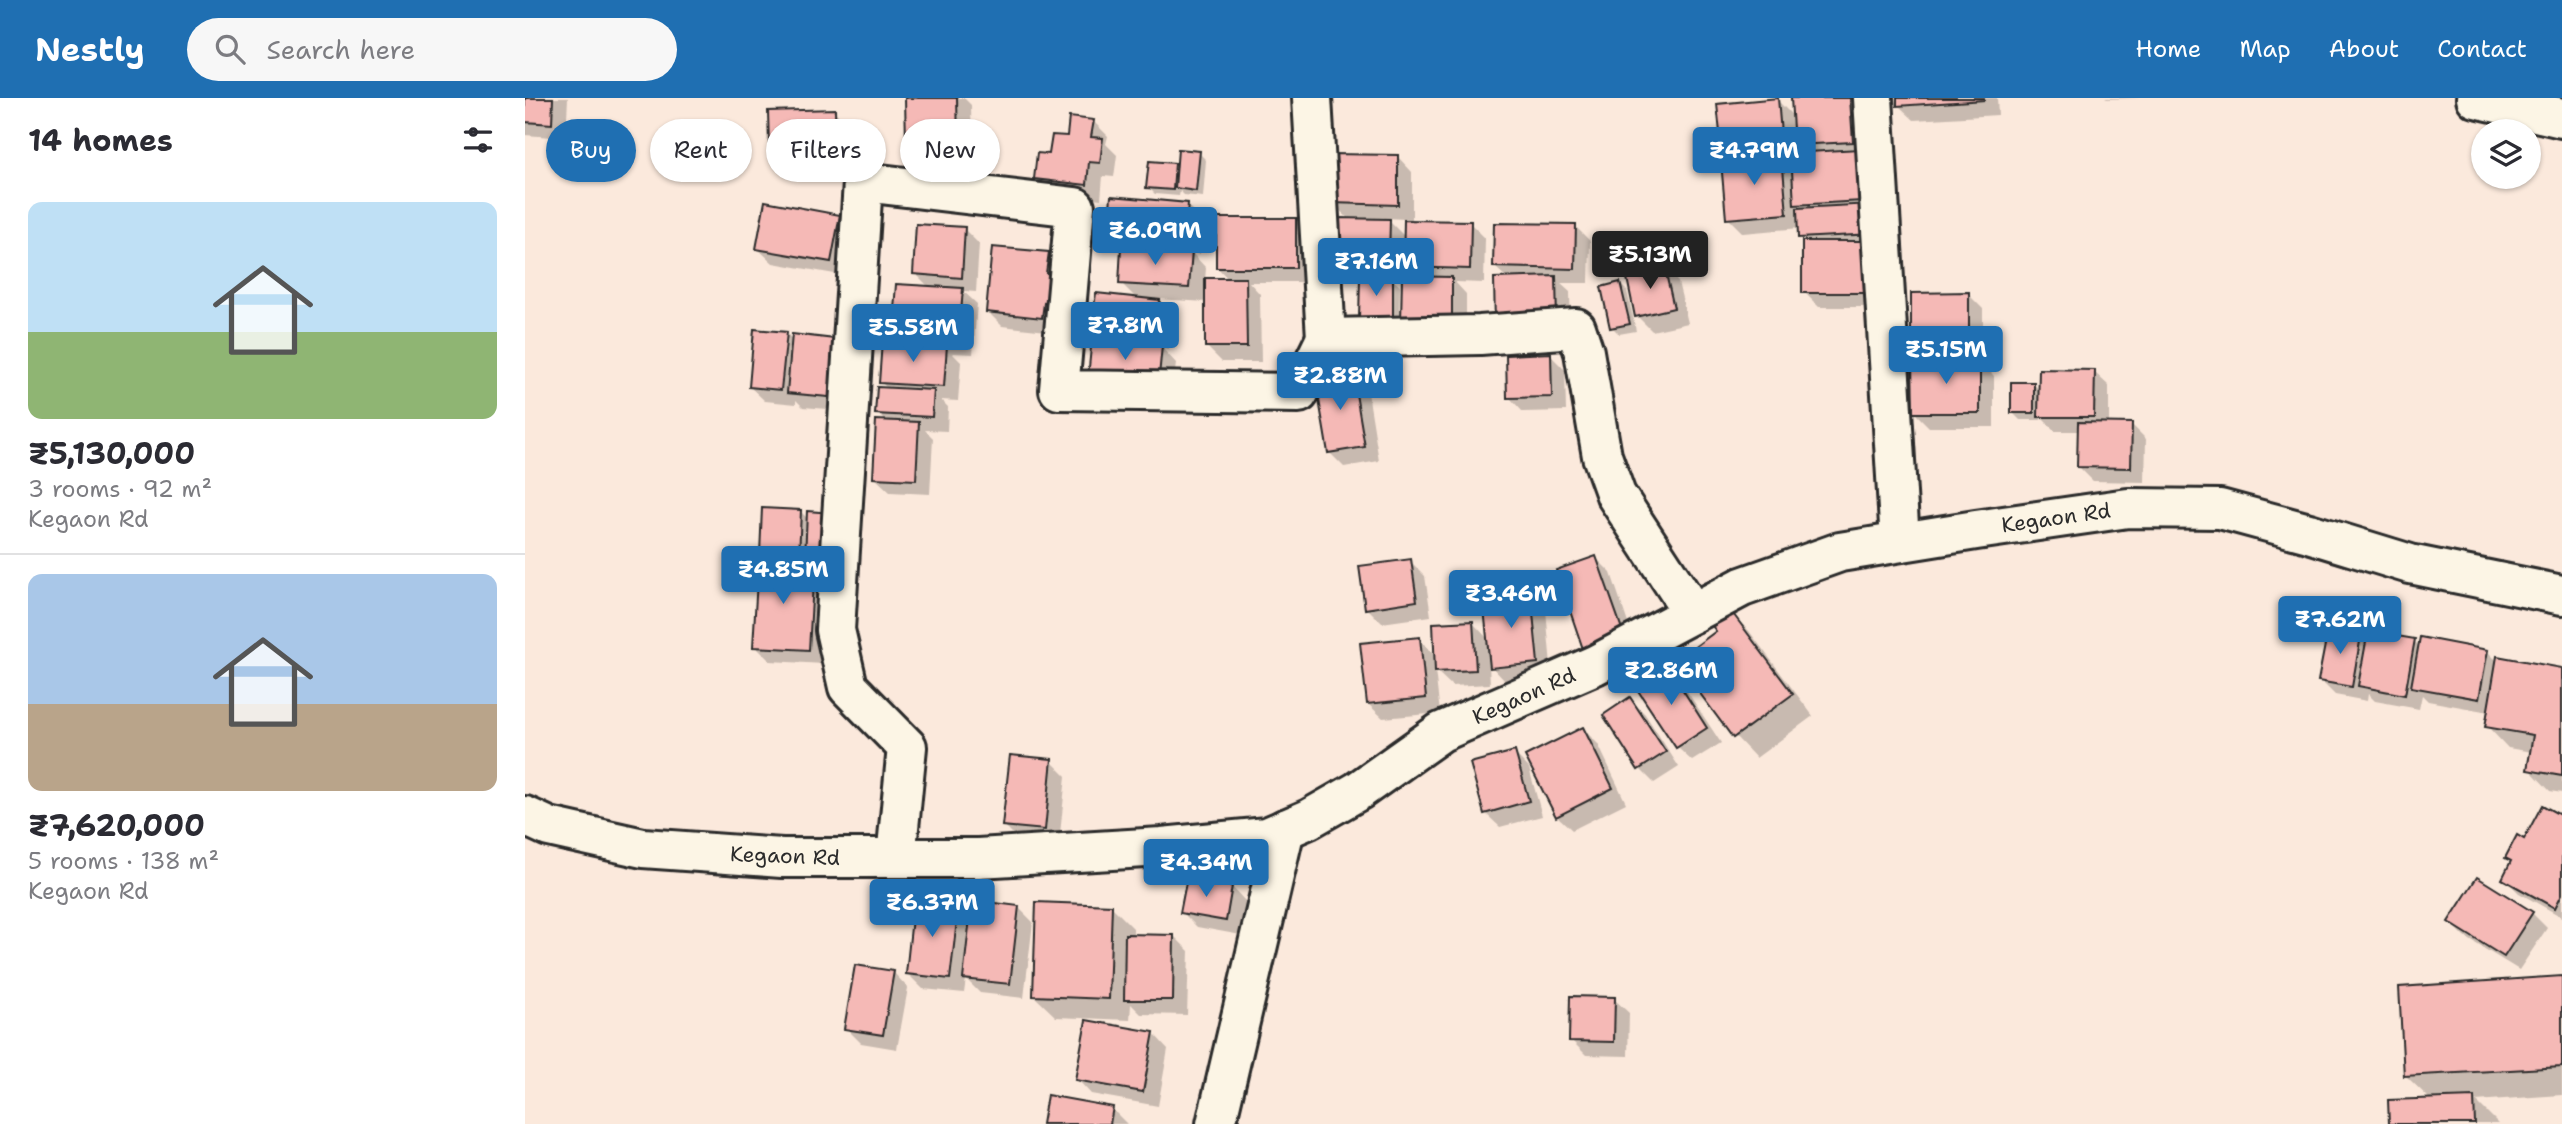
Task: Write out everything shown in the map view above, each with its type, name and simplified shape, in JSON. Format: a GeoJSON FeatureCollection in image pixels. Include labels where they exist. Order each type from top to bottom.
{"type":"FeatureCollection","features":[{"type":"Feature","properties":{"kind":"street"},"geometry":{"type":"LineString","coordinates":[[896,858],[907,747],[848,687],[835,630],[863,182],[1075,207],[1059,390],[1299,393],[1326,338],[1312,98]]}},
{"type":"Feature","properties":{"kind":"street"},"geometry":{"type":"LineString","coordinates":[[1873,98],[1901,542]]}},
{"type":"Feature","properties":{"kind":"street"},"geometry":{"type":"LineString","coordinates":[[2476,98],[2562,118]]}},
{"type":"Feature","properties":{"kind":"street"},"geometry":{"type":"LineString","coordinates":[[1326,338],[1480,335],[1576,328],[1584,352],[1602,456],[1616,495],[1693,613]]}},
{"type":"Feature","properties":{"kind":"street","name":"Kegaon Rd"},"geometry":{"type":"LineString","coordinates":[[525,816],[549,827],[643,848],[782,858],[978,858],[1162,847],[1268,837],[1309,819],[1357,791],[1441,732],[1595,665],[1742,587],[1840,552],[2128,508],[2220,509],[2410,564],[2562,595]]}},
{"type":"Feature","properties":{"kind":"street"},"geometry":{"type":"LineString","coordinates":[[1216,1124],[1285,829]]}},
{"type":"Feature","properties":{"kind":"building"},"geometry":{"type":"Polygon","coordinates":[[[525,98],[553,98],[552,119],[546,119],[546,124],[525,122],[525,98]]]}},
{"type":"Feature","properties":{"kind":"building"},"geometry":{"type":"Polygon","coordinates":[[[905,98],[957,98],[958,119],[905,119],[905,98]]]}},
{"type":"Feature","properties":{"kind":"building"},"geometry":{"type":"Polygon","coordinates":[[[1778,98],[1782,146],[1722,152],[1717,104],[1778,98]]]}},
{"type":"Feature","properties":{"kind":"building"},"geometry":{"type":"Polygon","coordinates":[[[1791,98],[1850,98],[1853,142],[1794,145],[1791,98]]]}},
{"type":"Feature","properties":{"kind":"building"},"geometry":{"type":"Polygon","coordinates":[[[1897,98],[1984,98],[1984,100],[1897,106],[1897,98]]]}},
{"type":"Feature","properties":{"kind":"building"},"geometry":{"type":"Polygon","coordinates":[[[835,109],[835,119],[768,119],[768,111],[835,109]]]}},
{"type":"Feature","properties":{"kind":"building"},"geometry":{"type":"Polygon","coordinates":[[[1069,117],[1094,120],[1091,137],[1103,138],[1100,163],[1089,162],[1087,185],[1034,179],[1037,153],[1049,154],[1052,135],[1067,136],[1069,117]]]}},
{"type":"Feature","properties":{"kind":"building"},"geometry":{"type":"Polygon","coordinates":[[[1178,149],[1200,151],[1196,191],[1175,188],[1178,149]]]}},
{"type":"Feature","properties":{"kind":"building"},"geometry":{"type":"Polygon","coordinates":[[[1859,149],[1862,201],[1794,205],[1791,153],[1859,149]]]}},
{"type":"Feature","properties":{"kind":"building"},"geometry":{"type":"Polygon","coordinates":[[[1331,154],[1398,155],[1398,205],[1331,203],[1331,154]]]}},
{"type":"Feature","properties":{"kind":"building"},"geometry":{"type":"Polygon","coordinates":[[[1782,156],[1787,214],[1726,219],[1721,161],[1782,156]]]}},
{"type":"Feature","properties":{"kind":"building"},"geometry":{"type":"Polygon","coordinates":[[[1149,161],[1175,163],[1173,190],[1146,188],[1149,161]]]}},
{"type":"Feature","properties":{"kind":"building"},"geometry":{"type":"Polygon","coordinates":[[[1111,196],[1188,203],[1185,240],[1108,233],[1111,196]]]}},
{"type":"Feature","properties":{"kind":"building"},"geometry":{"type":"Polygon","coordinates":[[[765,201],[840,215],[831,262],[756,249],[765,201]]]}},
{"type":"Feature","properties":{"kind":"building"},"geometry":{"type":"Polygon","coordinates":[[[1872,204],[1874,234],[1798,238],[1797,208],[1872,204]]]}},
{"type":"Feature","properties":{"kind":"building"},"geometry":{"type":"Polygon","coordinates":[[[1216,218],[1296,218],[1296,268],[1216,268],[1216,218]]]}},
{"type":"Feature","properties":{"kind":"building"},"geometry":{"type":"Polygon","coordinates":[[[1337,218],[1390,219],[1389,259],[1336,258],[1337,218]]]}},
{"type":"Feature","properties":{"kind":"building"},"geometry":{"type":"Polygon","coordinates":[[[1404,220],[1471,221],[1470,269],[1403,267],[1404,220]]]}},
{"type":"Feature","properties":{"kind":"building"},"geometry":{"type":"Polygon","coordinates":[[[1494,223],[1576,224],[1575,269],[1493,267],[1494,223]]]}},
{"type":"Feature","properties":{"kind":"building"},"geometry":{"type":"Polygon","coordinates":[[[916,224],[965,227],[962,278],[913,274],[916,224]]]}},
{"type":"Feature","properties":{"kind":"building"},"geometry":{"type":"Polygon","coordinates":[[[1802,241],[1878,241],[1878,293],[1802,293],[1802,241]]]}},
{"type":"Feature","properties":{"kind":"building"},"geometry":{"type":"Polygon","coordinates":[[[992,247],[1049,252],[1046,273],[1059,274],[1056,305],[1044,303],[1042,318],[986,312],[992,247]]]}},
{"type":"Feature","properties":{"kind":"building"},"geometry":{"type":"Polygon","coordinates":[[[1121,247],[1192,251],[1189,288],[1119,284],[1121,247]]]}},
{"type":"Feature","properties":{"kind":"building"},"geometry":{"type":"Polygon","coordinates":[[[1664,265],[1674,308],[1635,317],[1626,273],[1664,265]]]}},
{"type":"Feature","properties":{"kind":"building"},"geometry":{"type":"Polygon","coordinates":[[[1402,276],[1452,277],[1452,322],[1401,322],[1402,276]]]}},
{"type":"Feature","properties":{"kind":"building"},"geometry":{"type":"Polygon","coordinates":[[[1556,276],[1557,323],[1495,325],[1494,278],[1556,276]]]}},
{"type":"Feature","properties":{"kind":"building"},"geometry":{"type":"Polygon","coordinates":[[[1360,277],[1393,278],[1393,319],[1359,319],[1360,277]]]}},
{"type":"Feature","properties":{"kind":"building"},"geometry":{"type":"Polygon","coordinates":[[[1205,278],[1246,278],[1247,347],[1205,347],[1205,278]]]}},
{"type":"Feature","properties":{"kind":"building"},"geometry":{"type":"Polygon","coordinates":[[[1620,282],[1630,324],[1610,328],[1601,287],[1620,282]]]}},
{"type":"Feature","properties":{"kind":"building"},"geometry":{"type":"Polygon","coordinates":[[[896,284],[963,288],[959,340],[892,336],[896,284]]]}},
{"type":"Feature","properties":{"kind":"building"},"geometry":{"type":"Polygon","coordinates":[[[1969,292],[1969,341],[1911,341],[1911,293],[1969,292]]]}},
{"type":"Feature","properties":{"kind":"building"},"geometry":{"type":"Polygon","coordinates":[[[1096,293],[1160,300],[1155,336],[1091,328],[1096,293]]]}},
{"type":"Feature","properties":{"kind":"building"},"geometry":{"type":"Polygon","coordinates":[[[754,329],[787,332],[781,390],[749,387],[754,329]]]}},
{"type":"Feature","properties":{"kind":"building"},"geometry":{"type":"Polygon","coordinates":[[[792,334],[843,340],[838,398],[787,393],[792,334]]]}},
{"type":"Feature","properties":{"kind":"building"},"geometry":{"type":"Polygon","coordinates":[[[1092,337],[1162,346],[1158,386],[1088,378],[1092,337]]]}},
{"type":"Feature","properties":{"kind":"building"},"geometry":{"type":"Polygon","coordinates":[[[882,341],[947,345],[944,387],[879,383],[882,341]]]}},
{"type":"Feature","properties":{"kind":"building"},"geometry":{"type":"Polygon","coordinates":[[[1551,353],[1552,397],[1507,398],[1506,355],[1551,353]]]}},
{"type":"Feature","properties":{"kind":"building"},"geometry":{"type":"Polygon","coordinates":[[[1912,359],[1980,359],[1980,413],[1913,413],[1912,359]]]}},
{"type":"Feature","properties":{"kind":"building"},"geometry":{"type":"Polygon","coordinates":[[[2039,369],[2095,370],[2094,417],[2038,417],[2039,369]]]}},
{"type":"Feature","properties":{"kind":"building"},"geometry":{"type":"Polygon","coordinates":[[[1352,370],[1365,447],[1328,453],[1315,376],[1352,370]]]}},
{"type":"Feature","properties":{"kind":"building"},"geometry":{"type":"Polygon","coordinates":[[[2011,382],[2034,382],[2034,413],[2011,413],[2011,382]]]}},
{"type":"Feature","properties":{"kind":"building"},"geometry":{"type":"Polygon","coordinates":[[[877,387],[934,390],[932,417],[875,414],[877,387]]]}},
{"type":"Feature","properties":{"kind":"building"},"geometry":{"type":"Polygon","coordinates":[[[876,420],[919,422],[916,480],[873,478],[876,420]]]}},
{"type":"Feature","properties":{"kind":"building"},"geometry":{"type":"Polygon","coordinates":[[[2078,422],[2132,423],[2131,468],[2077,467],[2078,422]]]}},
{"type":"Feature","properties":{"kind":"building"},"geometry":{"type":"Polygon","coordinates":[[[762,508],[801,510],[799,557],[760,554],[762,508]]]}},
{"type":"Feature","properties":{"kind":"building"},"geometry":{"type":"Polygon","coordinates":[[[807,511],[832,513],[830,560],[805,559],[807,511]]]}},
{"type":"Feature","properties":{"kind":"building"},"geometry":{"type":"Polygon","coordinates":[[[1596,556],[1624,635],[1583,649],[1556,570],[1596,556]]]}},
{"type":"Feature","properties":{"kind":"building"},"geometry":{"type":"Polygon","coordinates":[[[1411,559],[1417,601],[1365,609],[1359,566],[1411,559]]]}},
{"type":"Feature","properties":{"kind":"building"},"geometry":{"type":"Polygon","coordinates":[[[758,562],[814,565],[809,650],[753,647],[758,562]]]}},
{"type":"Feature","properties":{"kind":"building"},"geometry":{"type":"Polygon","coordinates":[[[1531,593],[1538,663],[1490,668],[1483,598],[1531,593]]]}},
{"type":"Feature","properties":{"kind":"building"},"geometry":{"type":"Polygon","coordinates":[[[1728,607],[1793,694],[1733,738],[1676,661],[1716,631],[1709,622],[1728,607]]]}},
{"type":"Feature","properties":{"kind":"building"},"geometry":{"type":"Polygon","coordinates":[[[1473,621],[1476,670],[1435,672],[1433,623],[1473,621]]]}},
{"type":"Feature","properties":{"kind":"building"},"geometry":{"type":"Polygon","coordinates":[[[2329,624],[2362,630],[2352,687],[2318,681],[2329,624]]]}},
{"type":"Feature","properties":{"kind":"building"},"geometry":{"type":"Polygon","coordinates":[[[2368,631],[2415,639],[2405,695],[2358,686],[2368,631]]]}},
{"type":"Feature","properties":{"kind":"building"},"geometry":{"type":"Polygon","coordinates":[[[1420,637],[1426,698],[1367,704],[1360,643],[1420,637]]]}},
{"type":"Feature","properties":{"kind":"building"},"geometry":{"type":"Polygon","coordinates":[[[2420,637],[2488,650],[2479,699],[2411,687],[2420,637]]]}},
{"type":"Feature","properties":{"kind":"building"},"geometry":{"type":"Polygon","coordinates":[[[2497,656],[2562,668],[2562,776],[2527,770],[2533,735],[2485,727],[2497,656]]]}},
{"type":"Feature","properties":{"kind":"building"},"geometry":{"type":"Polygon","coordinates":[[[1667,665],[1707,728],[1676,748],[1635,686],[1667,665]]]}},
{"type":"Feature","properties":{"kind":"building"},"geometry":{"type":"Polygon","coordinates":[[[1630,697],[1666,752],[1638,770],[1603,715],[1630,697]]]}},
{"type":"Feature","properties":{"kind":"building"},"geometry":{"type":"Polygon","coordinates":[[[1583,727],[1613,788],[1556,817],[1525,756],[1583,727]]]}},
{"type":"Feature","properties":{"kind":"building"},"geometry":{"type":"Polygon","coordinates":[[[1515,751],[1529,801],[1484,814],[1470,763],[1515,751]]]}},
{"type":"Feature","properties":{"kind":"building"},"geometry":{"type":"Polygon","coordinates":[[[1010,755],[1052,759],[1045,830],[1002,826],[1010,755]]]}},
{"type":"Feature","properties":{"kind":"building"},"geometry":{"type":"Polygon","coordinates":[[[2542,805],[2562,816],[2562,894],[2555,908],[2502,879],[2511,861],[2505,858],[2517,835],[2524,839],[2542,805]]]}},
{"type":"Feature","properties":{"kind":"building"},"geometry":{"type":"Polygon","coordinates":[[[1187,877],[1232,886],[1226,921],[1180,913],[1187,877]]]}},
{"type":"Feature","properties":{"kind":"building"},"geometry":{"type":"Polygon","coordinates":[[[2477,877],[2533,912],[2504,957],[2448,922],[2477,877]]]}},
{"type":"Feature","properties":{"kind":"building"},"geometry":{"type":"Polygon","coordinates":[[[914,899],[959,903],[950,979],[906,974],[914,899]]]}},
{"type":"Feature","properties":{"kind":"building"},"geometry":{"type":"Polygon","coordinates":[[[972,900],[1019,906],[1010,984],[963,979],[972,900]]]}},
{"type":"Feature","properties":{"kind":"building"},"geometry":{"type":"Polygon","coordinates":[[[1036,902],[1112,905],[1109,999],[1033,996],[1036,902]]]}},
{"type":"Feature","properties":{"kind":"building"},"geometry":{"type":"Polygon","coordinates":[[[1125,934],[1174,935],[1173,1000],[1124,1000],[1125,934]]]}},
{"type":"Feature","properties":{"kind":"building"},"geometry":{"type":"Polygon","coordinates":[[[855,965],[894,971],[883,1035],[844,1029],[855,965]]]}},
{"type":"Feature","properties":{"kind":"building"},"geometry":{"type":"Polygon","coordinates":[[[2562,976],[2562,1067],[2404,1076],[2399,987],[2562,976]]]}},
{"type":"Feature","properties":{"kind":"building"},"geometry":{"type":"Polygon","coordinates":[[[1570,996],[1615,997],[1614,1042],[1569,1041],[1570,996]]]}},
{"type":"Feature","properties":{"kind":"building"},"geometry":{"type":"Polygon","coordinates":[[[1086,1020],[1154,1032],[1143,1092],[1075,1080],[1086,1020]]]}},
{"type":"Feature","properties":{"kind":"building"},"geometry":{"type":"Polygon","coordinates":[[[1047,1095],[1113,1107],[1110,1124],[1042,1124],[1047,1095]]]}},
{"type":"Feature","properties":{"kind":"building"},"geometry":{"type":"Polygon","coordinates":[[[2474,1097],[2475,1124],[2389,1124],[2388,1100],[2474,1097]]]}}]}
